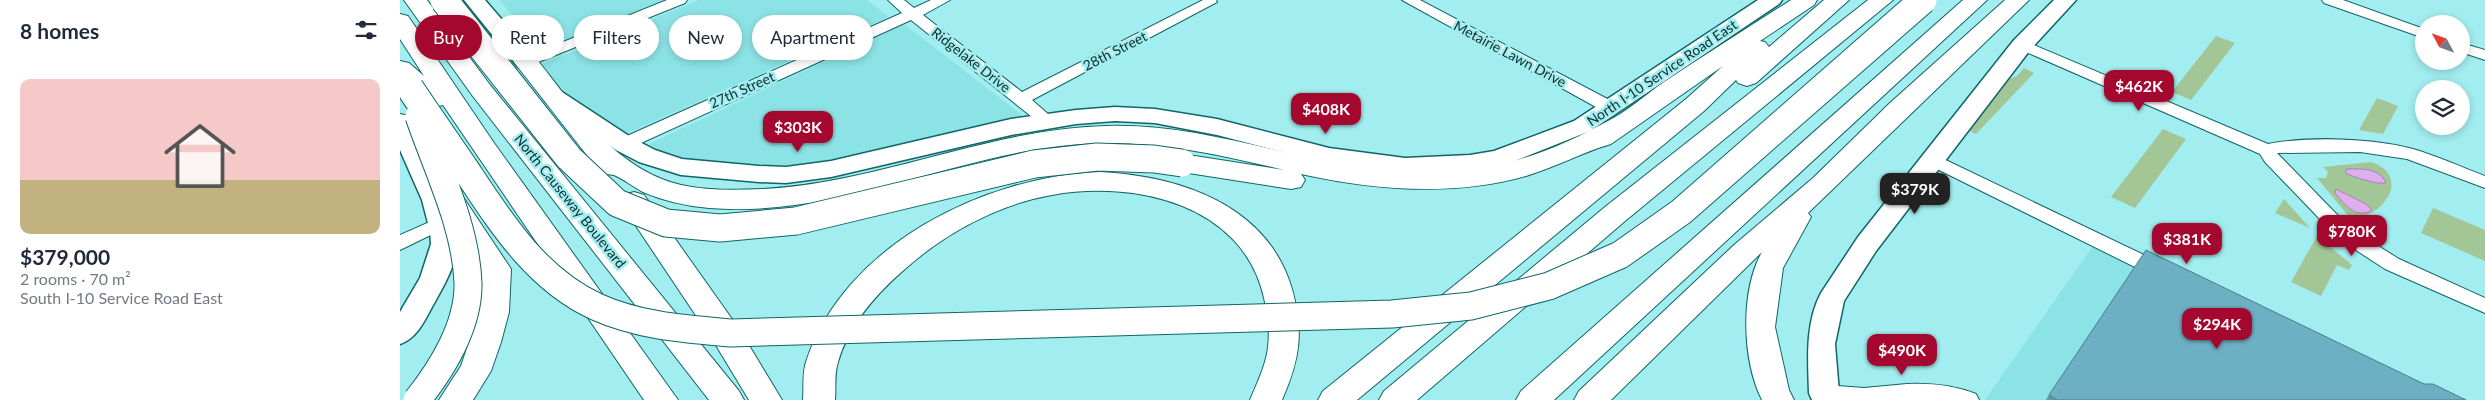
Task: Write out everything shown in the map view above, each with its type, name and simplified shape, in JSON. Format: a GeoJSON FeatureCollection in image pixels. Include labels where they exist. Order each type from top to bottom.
{"type":"FeatureCollection","features":[{"type":"Feature","properties":{"kind":"highway"},"geometry":{"type":"LineString","coordinates":[[526,62],[554,97],[611,148],[628,173],[663,190],[704,199],[762,200],[831,191],[986,151],[1048,140],[1105,134],[1154,134],[1354,175],[1402,179],[1454,177],[1506,171],[1551,158],[1614,117],[1807,0]]}},
{"type":"Feature","properties":{"kind":"highway"},"geometry":{"type":"LineString","coordinates":[[1334,400],[1695,105],[1807,0]]}},
{"type":"Feature","properties":{"kind":"highway"},"geometry":{"type":"LineString","coordinates":[[1615,214],[1636,175],[1838,0]]}},
{"type":"Feature","properties":{"kind":"highway"},"geometry":{"type":"LineString","coordinates":[[1395,400],[1615,214],[1882,0]]}},
{"type":"Feature","properties":{"kind":"highway"},"geometry":{"type":"LineString","coordinates":[[403,76],[505,228],[554,281],[582,300],[618,315],[665,327],[741,333],[1392,314],[1471,306],[1549,286],[1620,255],[1681,212],[1922,0]]}},
{"type":"Feature","properties":{"kind":"highway"},"geometry":{"type":"LineString","coordinates":[[1532,400],[1976,0]]}},
{"type":"Feature","properties":{"kind":"highway"},"geometry":{"type":"LineString","coordinates":[[1590,400],[1744,252],[1823,185],[1900,108],[2018,0]]}},
{"type":"Feature","properties":{"kind":"highway"},"geometry":{"type":"LineString","coordinates":[[417,11],[617,204],[666,223],[720,228],[796,221],[1034,164],[1097,158],[1154,159],[1339,186],[1420,193],[1468,188],[1535,176],[1578,154],[1614,117]]}},
{"type":"Feature","properties":{"kind":"highway"},"geometry":{"type":"LineString","coordinates":[[417,11],[485,149],[654,389]]}},
{"type":"Feature","properties":{"kind":"highway","name":"North Causeway Boulevard"},"geometry":{"type":"LineString","coordinates":[[417,11],[691,351],[728,400]]}},
{"type":"Feature","properties":{"kind":"highway"},"geometry":{"type":"LineString","coordinates":[[403,76],[424,86],[485,149]]}},
{"type":"Feature","properties":{"kind":"highway"},"geometry":{"type":"LineString","coordinates":[[403,76],[463,249],[468,285],[459,330],[428,387],[417,400]]}},
{"type":"Feature","properties":{"kind":"highway"},"geometry":{"type":"LineString","coordinates":[[400,124],[496,268],[494,312],[486,342],[475,372],[455,400]]}},
{"type":"Feature","properties":{"kind":"highway"},"geometry":{"type":"LineString","coordinates":[[611,148],[766,400]]}},
{"type":"Feature","properties":{"kind":"highway"},"geometry":{"type":"LineString","coordinates":[[819,400],[822,364],[832,340],[856,301],[900,257],[930,236],[991,203],[1032,190],[1074,184],[1109,182],[1145,184],[1197,200],[1238,225],[1256,244],[1270,267],[1281,303],[1284,346],[1266,400]]}},
{"type":"Feature","properties":{"kind":"highway"},"geometry":{"type":"LineString","coordinates":[[1778,400],[1773,390],[1760,327],[1768,268],[1791,223],[1823,185]]}},
{"type":"Feature","properties":{"kind":"street"},"geometry":{"type":"LineString","coordinates":[[474,0],[526,62],[680,0]]}},
{"type":"Feature","properties":{"kind":"street","name":"Ridgelake Drive"},"geometry":{"type":"LineString","coordinates":[[894,0],[1048,121]]}},
{"type":"Feature","properties":{"kind":"street","name":"27th Street"},"geometry":{"type":"LineString","coordinates":[[611,148],[943,0]]}},
{"type":"Feature","properties":{"kind":"street","name":"Metairie Lawn Drive"},"geometry":{"type":"LineString","coordinates":[[1409,0],[1614,117]]}},
{"type":"Feature","properties":{"kind":"street","name":"North I-10 Service Road East"},"geometry":{"type":"LineString","coordinates":[[611,148],[681,166],[786,175],[831,169],[992,131],[1048,121],[1115,114],[1155,116],[1256,135],[1328,156],[1405,166],[1470,163],[1498,158],[1582,126],[1614,117],[1772,0]]}},
{"type":"Feature","properties":{"kind":"street"},"geometry":{"type":"LineString","coordinates":[[1969,400],[1962,396],[1925,392],[1868,396],[1825,396],[1821,344],[1831,300],[1867,244],[2022,45],[2066,0]]}},
{"type":"Feature","properties":{"kind":"street"},"geometry":{"type":"LineString","coordinates":[[2329,0],[2415,31]]}},
{"type":"Feature","properties":{"kind":"street","name":"28th Street"},"geometry":{"type":"LineString","coordinates":[[1021,100],[1210,2]]}},
{"type":"Feature","properties":{"kind":"street"},"geometry":{"type":"LineString","coordinates":[[2022,45],[2267,150],[2282,147],[2360,146],[2410,154],[2485,182]]}},
{"type":"Feature","properties":{"kind":"street"},"geometry":{"type":"LineString","coordinates":[[2470,50],[2485,55]]}},
{"type":"Feature","properties":{"kind":"street"},"geometry":{"type":"LineString","coordinates":[[400,124],[440,213],[444,245],[439,263],[418,312],[400,333]]}},
{"type":"Feature","properties":{"kind":"street"},"geometry":{"type":"LineString","coordinates":[[2267,150],[2271,158],[2345,234],[2392,264],[2485,306]]}},
{"type":"Feature","properties":{"kind":"street"},"geometry":{"type":"LineString","coordinates":[[1933,160],[2172,276]]}},
{"type":"Feature","properties":{"kind":"street"},"geometry":{"type":"LineString","coordinates":[[400,243],[441,223]]}},
{"type":"Feature","properties":{"kind":"shaded area"},"geometry":{"type":"Polygon","coordinates":[[[500,0],[670,0],[632,15],[574,15],[574,38],[564,42],[564,15],[512,15],[500,0]]]}},
{"type":"Feature","properties":{"kind":"shaded area"},"geometry":{"type":"Polygon","coordinates":[[[699,0],[867,0],[889,17],[873,24],[873,15],[752,15],[752,60],[792,60],[625,134],[560,88],[540,65],[552,60],[564,60],[564,55],[574,51],[574,60],[659,60],[659,16],[699,0]]]}},
{"type":"Feature","properties":{"kind":"shaded area"},"geometry":{"type":"Polygon","coordinates":[[[904,24],[1022,115],[1018,119],[847,159],[783,167],[690,162],[655,152],[649,144],[828,60],[873,60],[873,39],[904,24]]]}},
{"type":"Feature","properties":{"kind":"shaded area"},"geometry":{"type":"Polygon","coordinates":[[[2346,169],[2369,170],[2379,174],[2386,183],[2372,182],[2354,177],[2346,173],[2346,169]]]}},
{"type":"Feature","properties":{"kind":"shaded area"},"geometry":{"type":"Polygon","coordinates":[[[2336,189],[2366,204],[2372,210],[2366,213],[2356,212],[2342,202],[2335,193],[2336,189]]]}},
{"type":"Feature","properties":{"kind":"shaded area"},"geometry":{"type":"Polygon","coordinates":[[[2100,236],[2442,400],[1985,400],[2100,236]]]}},
{"type":"Feature","properties":{"kind":"green space"},"geometry":{"type":"Polygon","coordinates":[[[2216,36],[2235,43],[2191,100],[2172,92],[2216,36]]]}},
{"type":"Feature","properties":{"kind":"green space"},"geometry":{"type":"Polygon","coordinates":[[[2024,68],[2034,73],[1976,134],[1964,128],[2002,82],[2017,76],[2024,68]]]}},
{"type":"Feature","properties":{"kind":"green space"},"geometry":{"type":"Polygon","coordinates":[[[2377,98],[2398,106],[2383,134],[2359,130],[2377,98]]]}},
{"type":"Feature","properties":{"kind":"green space"},"geometry":{"type":"Polygon","coordinates":[[[2163,129],[2186,139],[2135,208],[2111,197],[2163,129]]]}},
{"type":"Feature","properties":{"kind":"green space"},"geometry":{"type":"Polygon","coordinates":[[[2371,162],[2383,168],[2390,176],[2389,195],[2375,211],[2364,217],[2351,219],[2317,178],[2326,178],[2328,172],[2323,167],[2371,162]]]}},
{"type":"Feature","properties":{"kind":"green space"},"geometry":{"type":"Polygon","coordinates":[[[2284,199],[2310,228],[2275,213],[2284,199]]]}},
{"type":"Feature","properties":{"kind":"green space"},"geometry":{"type":"Polygon","coordinates":[[[2433,208],[2485,230],[2485,261],[2421,233],[2433,208]]]}},
{"type":"Feature","properties":{"kind":"green space"},"geometry":{"type":"Polygon","coordinates":[[[2317,236],[2352,265],[2349,270],[2337,265],[2321,296],[2291,282],[2317,236]]]}},
{"type":"Feature","properties":{"kind":"building"},"geometry":{"type":"Polygon","coordinates":[[[2146,250],[2424,384],[2433,384],[2466,400],[2057,400],[2049,395],[2146,250]]]}}]}
